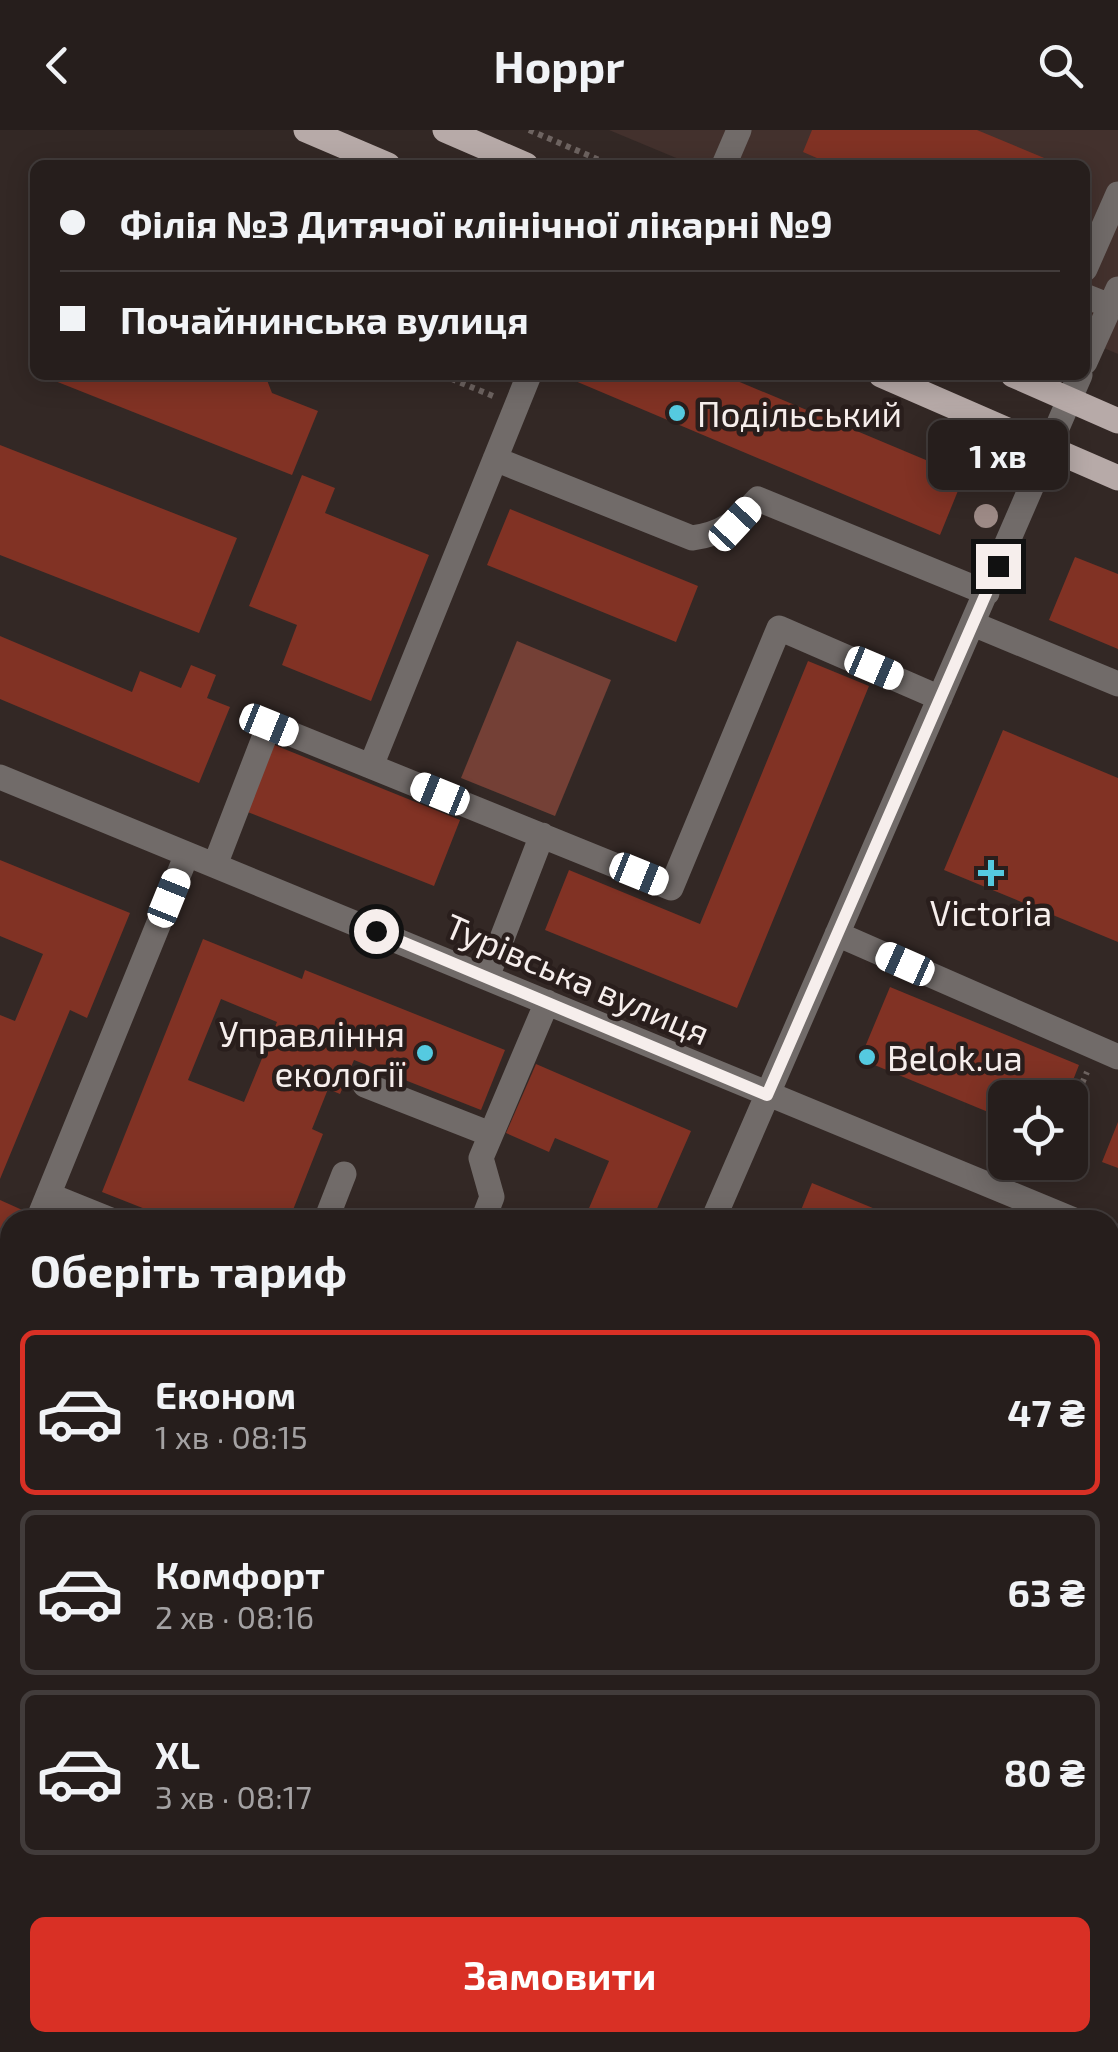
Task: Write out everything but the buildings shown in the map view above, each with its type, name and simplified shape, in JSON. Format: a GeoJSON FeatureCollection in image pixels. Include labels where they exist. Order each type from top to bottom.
{"type":"FeatureCollection","features":[{"type":"Feature","properties":{"kind":"main road"},"geometry":{"type":"LineString","coordinates":[[306,130],[376,160]]}},
{"type":"Feature","properties":{"kind":"main road"},"geometry":{"type":"LineString","coordinates":[[445,130],[514,160]]}},
{"type":"Feature","properties":{"kind":"main road"},"geometry":{"type":"LineString","coordinates":[[892,380],[1118,478]]}},
{"type":"Feature","properties":{"kind":"main road"},"geometry":{"type":"LineString","coordinates":[[1024,380],[1118,421]]}},
{"type":"Feature","properties":{"kind":"street"},"geometry":{"type":"LineString","coordinates":[[726,160],[739,130]]}},
{"type":"Feature","properties":{"kind":"street"},"geometry":{"type":"LineString","coordinates":[[1090,258],[1118,194]]}},
{"type":"Feature","properties":{"kind":"street"},"geometry":{"type":"LineString","coordinates":[[1090,351],[1114,298]]}},
{"type":"Feature","properties":{"kind":"street"},"geometry":{"type":"LineString","coordinates":[[371,766],[527,380]]}},
{"type":"Feature","properties":{"kind":"street"},"geometry":{"type":"LineString","coordinates":[[716,1210],[1078,380]]}},
{"type":"Feature","properties":{"kind":"street"},"geometry":{"type":"LineString","coordinates":[[496,459],[692,538],[716,535],[735,524],[758,499],[987,593]]}},
{"type":"Feature","properties":{"kind":"street"},"geometry":{"type":"LineString","coordinates":[[973,624],[1118,684]]}},
{"type":"Feature","properties":{"kind":"street"},"geometry":{"type":"LineString","coordinates":[[215,864],[269,725],[672,888],[779,628],[940,698]]}},
{"type":"Feature","properties":{"kind":"street","name":"Турівська вулиця"},"geometry":{"type":"LineString","coordinates":[[0,776],[1049,1210]]}},
{"type":"Feature","properties":{"kind":"street"},"geometry":{"type":"LineString","coordinates":[[487,976],[542,836]]}},
{"type":"Feature","properties":{"kind":"street"},"geometry":{"type":"LineString","coordinates":[[42,1210],[187,854]]}},
{"type":"Feature","properties":{"kind":"street"},"geometry":{"type":"LineString","coordinates":[[837,934],[1108,1052]]}},
{"type":"Feature","properties":{"kind":"street"},"geometry":{"type":"LineString","coordinates":[[487,1210],[492,1198],[481,1158],[547,1002]]}},
{"type":"Feature","properties":{"kind":"street"},"geometry":{"type":"LineString","coordinates":[[365,1084],[490,1134]]}},
{"type":"Feature","properties":{"kind":"street"},"geometry":{"type":"LineString","coordinates":[[330,1210],[344,1174]]}},
{"type":"Feature","properties":{"kind":"street"},"geometry":{"type":"LineString","coordinates":[[49,1195],[86,1210]]}},
{"type":"Feature","properties":{"kind":"path"},"geometry":{"type":"LineString","coordinates":[[528,130],[599,160]]}},
{"type":"Feature","properties":{"kind":"path"},"geometry":{"type":"LineString","coordinates":[[454,380],[517,405]]}},
{"type":"Feature","properties":{"kind":"path"},"geometry":{"type":"LineString","coordinates":[[1088,1083],[1108,1052]]}},
{"type":"Feature","properties":{"kind":"shaded area"},"geometry":{"type":"Polygon","coordinates":[[[609,130],[1118,130],[1118,354],[1090,342],[1090,160],[681,160],[609,130]]]}},
{"type":"Feature","properties":{"kind":"shaded area"},"geometry":{"type":"Polygon","coordinates":[[[517,641],[611,680],[555,816],[461,778],[517,641]]]}},
{"type":"Feature","properties":{"kind":"place","name":"Подільський"},"geometry":{"type":"Point","coordinates":[677,413]}},
{"type":"Feature","properties":{"kind":"place","name":"Victoria"},"geometry":{"type":"Point","coordinates":[991,873]}},
{"type":"Feature","properties":{"kind":"place","name":"Управління екології"},"geometry":{"type":"Point","coordinates":[425,1053]}},
{"type":"Feature","properties":{"kind":"place","name":"Belok.ua"},"geometry":{"type":"Point","coordinates":[867,1057]}},
{"type":"Feature","properties":{"kind":"route"},"geometry":{"type":"LineString","coordinates":[[376,931],[767,1095],[998,566]]}}]}
